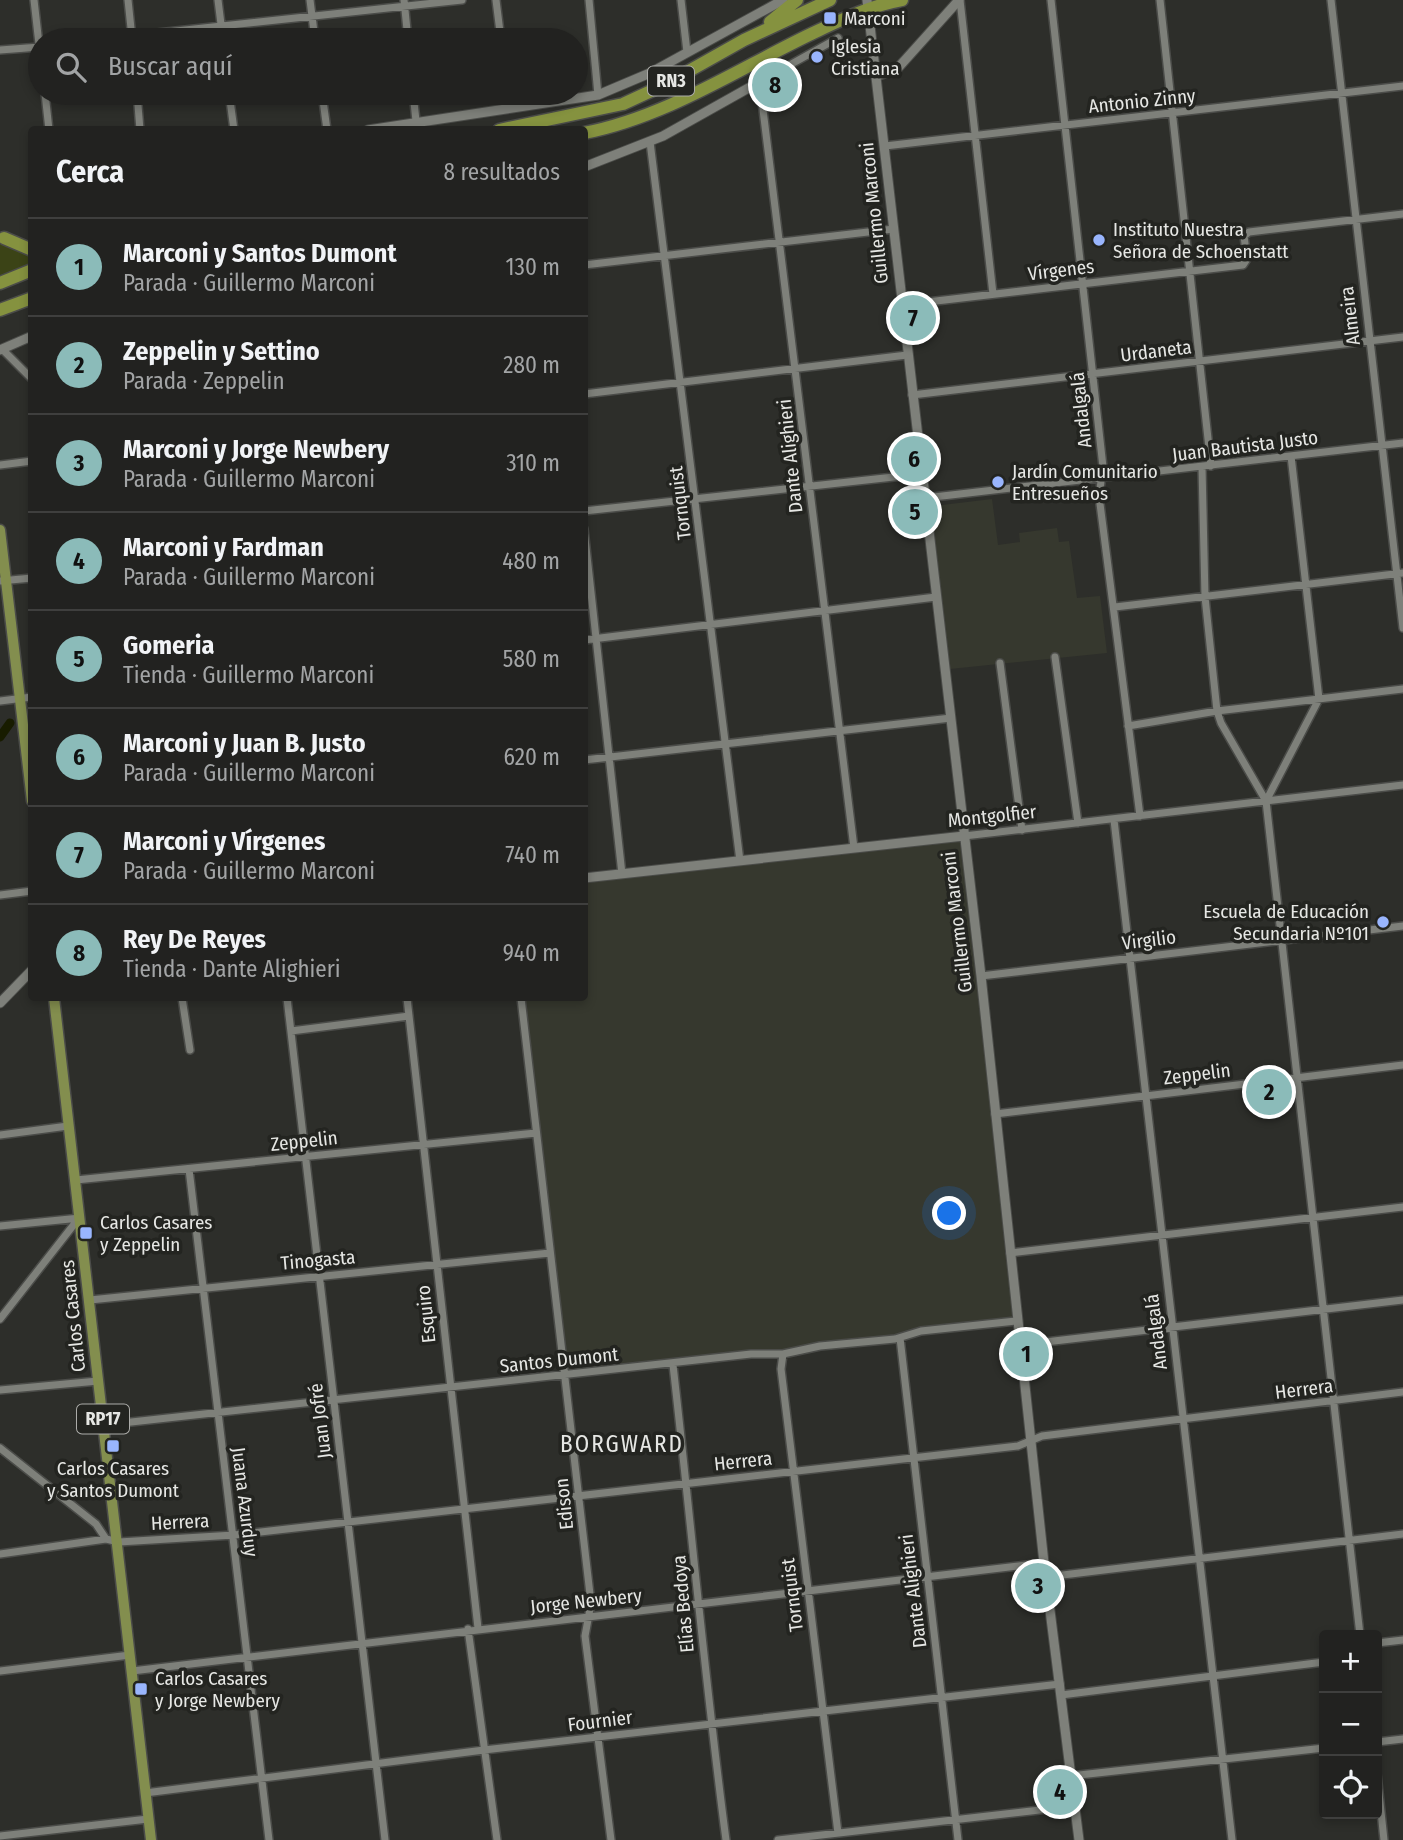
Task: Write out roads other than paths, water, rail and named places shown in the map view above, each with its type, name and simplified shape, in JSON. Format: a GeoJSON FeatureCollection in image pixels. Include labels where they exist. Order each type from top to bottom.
{"type":"FeatureCollection","features":[{"type":"Feature","properties":{"kind":"highway"},"geometry":{"type":"LineString","coordinates":[[744,40],[797,0]]}},
{"type":"Feature","properties":{"kind":"highway","name":"RN3"},"geometry":{"type":"LineString","coordinates":[[518,126],[623,104],[744,40],[830,0]]}},
{"type":"Feature","properties":{"kind":"highway","name":"RN3"},"geometry":{"type":"LineString","coordinates":[[588,132],[622,124],[666,107],[867,4],[902,0]]}},
{"type":"Feature","properties":{"kind":"highway"},"geometry":{"type":"LineString","coordinates":[[2,237],[28,248]]}},
{"type":"Feature","properties":{"kind":"highway"},"geometry":{"type":"LineString","coordinates":[[0,283],[28,272]]}},
{"type":"Feature","properties":{"kind":"highway"},"geometry":{"type":"LineString","coordinates":[[0,310],[28,300]]}},
{"type":"Feature","properties":{"kind":"main road"},"geometry":{"type":"LineString","coordinates":[[0,530],[3,581],[26,697],[28,732]]}},
{"type":"Feature","properties":{"kind":"main road","name":"Carlos Casares"},"geometry":{"type":"LineString","coordinates":[[54,1001],[119,1542],[151,1840]]}},
{"type":"Feature","properties":{"kind":"street"},"geometry":{"type":"LineString","coordinates":[[34,0],[38,28]]}},
{"type":"Feature","properties":{"kind":"street"},"geometry":{"type":"LineString","coordinates":[[128,0],[131,28]]}},
{"type":"Feature","properties":{"kind":"street"},"geometry":{"type":"LineString","coordinates":[[218,0],[221,26]]}},
{"type":"Feature","properties":{"kind":"street"},"geometry":{"type":"LineString","coordinates":[[310,0],[314,28]]}},
{"type":"Feature","properties":{"kind":"street"},"geometry":{"type":"LineString","coordinates":[[206,28],[405,3],[462,0]]}},
{"type":"Feature","properties":{"kind":"street"},"geometry":{"type":"LineString","coordinates":[[496,0],[499,28]]}},
{"type":"Feature","properties":{"kind":"street"},"geometry":{"type":"LineString","coordinates":[[589,0],[598,95]]}},
{"type":"Feature","properties":{"kind":"street"},"geometry":{"type":"LineString","coordinates":[[681,0],[687,52]]}},
{"type":"Feature","properties":{"kind":"street"},"geometry":{"type":"LineString","coordinates":[[588,96],[639,79],[772,3],[783,0]]}},
{"type":"Feature","properties":{"kind":"street"},"geometry":{"type":"LineString","coordinates":[[877,76],[897,69],[959,0]]}},
{"type":"Feature","properties":{"kind":"street"},"geometry":{"type":"LineString","coordinates":[[959,0],[993,294]]}},
{"type":"Feature","properties":{"kind":"street","name":"Andalgalá"},"geometry":{"type":"LineString","coordinates":[[1051,0],[1103,467],[1100,495],[1140,816]]}},
{"type":"Feature","properties":{"kind":"street"},"geometry":{"type":"LineString","coordinates":[[1160,0],[1198,362],[1206,467],[1205,597],[1217,711],[1221,723],[1266,801],[1359,1630]]}},
{"type":"Feature","properties":{"kind":"street","name":"Almeira"},"geometry":{"type":"LineString","coordinates":[[1331,0],[1381,446],[1400,573],[1403,628]]}},
{"type":"Feature","properties":{"kind":"street"},"geometry":{"type":"LineString","coordinates":[[405,3],[407,28]]}},
{"type":"Feature","properties":{"kind":"street","name":"Guillermo Marconi"},"geometry":{"type":"LineString","coordinates":[[867,4],[982,976],[1016,1321],[1079,1840]]}},
{"type":"Feature","properties":{"kind":"street"},"geometry":{"type":"LineString","coordinates":[[588,165],[650,142],[838,38]]}},
{"type":"Feature","properties":{"kind":"street"},"geometry":{"type":"LineString","coordinates":[[0,50],[28,48]]}},
{"type":"Feature","properties":{"kind":"street","name":"Dante Alighieri"},"geometry":{"type":"LineString","coordinates":[[757,61],[854,848]]}},
{"type":"Feature","properties":{"kind":"street","name":"Antonio Zinny"},"geometry":{"type":"LineString","coordinates":[[885,146],[1403,86]]}},
{"type":"Feature","properties":{"kind":"street"},"geometry":{"type":"LineString","coordinates":[[46,105],[49,126]]}},
{"type":"Feature","properties":{"kind":"street"},"geometry":{"type":"LineString","coordinates":[[138,105],[140,126]]}},
{"type":"Feature","properties":{"kind":"street"},"geometry":{"type":"LineString","coordinates":[[230,105],[233,126]]}},
{"type":"Feature","properties":{"kind":"street"},"geometry":{"type":"LineString","coordinates":[[324,105],[326,126]]}},
{"type":"Feature","properties":{"kind":"street"},"geometry":{"type":"LineString","coordinates":[[414,105],[416,126],[522,105]]}},
{"type":"Feature","properties":{"kind":"street","name":"Tornquist"},"geometry":{"type":"LineString","coordinates":[[650,142],[667,256],[740,861]]}},
{"type":"Feature","properties":{"kind":"street","name":"Vírgenes"},"geometry":{"type":"LineString","coordinates":[[902,304],[1243,265],[1247,259],[1244,236],[1249,232],[1403,214]]}},
{"type":"Feature","properties":{"kind":"street"},"geometry":{"type":"LineString","coordinates":[[588,265],[894,229]]}},
{"type":"Feature","properties":{"kind":"street"},"geometry":{"type":"LineString","coordinates":[[2,237],[28,241]]}},
{"type":"Feature","properties":{"kind":"street","name":"Urdaneta"},"geometry":{"type":"LineString","coordinates":[[912,396],[1403,337]]}},
{"type":"Feature","properties":{"kind":"street"},"geometry":{"type":"LineString","coordinates":[[28,338],[1,349],[28,375]]}},
{"type":"Feature","properties":{"kind":"street"},"geometry":{"type":"LineString","coordinates":[[588,394],[907,355]]}},
{"type":"Feature","properties":{"kind":"street","name":"Juan Bautista Justo"},"geometry":{"type":"LineString","coordinates":[[925,498],[1101,480],[1403,443]]}},
{"type":"Feature","properties":{"kind":"street"},"geometry":{"type":"LineString","coordinates":[[1266,801],[1319,699],[1308,584],[1291,456]]}},
{"type":"Feature","properties":{"kind":"street"},"geometry":{"type":"LineString","coordinates":[[0,465],[28,462]]}},
{"type":"Feature","properties":{"kind":"street"},"geometry":{"type":"LineString","coordinates":[[588,511],[921,474]]}},
{"type":"Feature","properties":{"kind":"street"},"geometry":{"type":"LineString","coordinates":[[588,563],[622,874]]}},
{"type":"Feature","properties":{"kind":"street"},"geometry":{"type":"LineString","coordinates":[[1115,607],[1400,573]]}},
{"type":"Feature","properties":{"kind":"street"},"geometry":{"type":"LineString","coordinates":[[3,581],[28,578]]}},
{"type":"Feature","properties":{"kind":"street"},"geometry":{"type":"LineString","coordinates":[[588,640],[936,597]]}},
{"type":"Feature","properties":{"kind":"street"},"geometry":{"type":"LineString","coordinates":[[1055,657],[1078,823]]}},
{"type":"Feature","properties":{"kind":"street"},"geometry":{"type":"LineString","coordinates":[[1000,663],[1022,830]]}},
{"type":"Feature","properties":{"kind":"street"},"geometry":{"type":"LineString","coordinates":[[1128,726],[1217,711],[1403,690]]}},
{"type":"Feature","properties":{"kind":"street"},"geometry":{"type":"LineString","coordinates":[[0,701],[26,697]]}},
{"type":"Feature","properties":{"kind":"street"},"geometry":{"type":"LineString","coordinates":[[588,760],[951,718]]}},
{"type":"Feature","properties":{"kind":"street","name":"Montgolfier"},"geometry":{"type":"LineString","coordinates":[[588,878],[1114,820],[1403,785]]}},
{"type":"Feature","properties":{"kind":"street","name":"Andalgalá"},"geometry":{"type":"LineString","coordinates":[[1114,820],[1232,1840]]}},
{"type":"Feature","properties":{"kind":"street"},"geometry":{"type":"LineString","coordinates":[[0,895],[28,892]]}},
{"type":"Feature","properties":{"kind":"street","name":"Virgilio"},"geometry":{"type":"LineString","coordinates":[[982,976],[1403,926]]}},
{"type":"Feature","properties":{"kind":"street"},"geometry":{"type":"LineString","coordinates":[[0,1003],[28,974]]}},
{"type":"Feature","properties":{"kind":"street"},"geometry":{"type":"LineString","coordinates":[[182,1001],[190,1050]]}},
{"type":"Feature","properties":{"kind":"street","name":"Juan Jofré"},"geometry":{"type":"LineString","coordinates":[[287,1001],[385,1840]]}},
{"type":"Feature","properties":{"kind":"street","name":"Esquiro"},"geometry":{"type":"LineString","coordinates":[[407,1001],[478,1628]]}},
{"type":"Feature","properties":{"kind":"street","name":"Edison"},"geometry":{"type":"LineString","coordinates":[[521,1001],[591,1602],[585,1631],[611,1840]]}},
{"type":"Feature","properties":{"kind":"street"},"geometry":{"type":"LineString","coordinates":[[291,1031],[409,1016]]}},
{"type":"Feature","properties":{"kind":"street","name":"Zeppelin"},"geometry":{"type":"LineString","coordinates":[[995,1114],[1403,1065]]}},
{"type":"Feature","properties":{"kind":"street"},"geometry":{"type":"LineString","coordinates":[[0,1135],[68,1126]]}},
{"type":"Feature","properties":{"kind":"street","name":"Zeppelin"},"geometry":{"type":"LineString","coordinates":[[76,1180],[536,1133]]}},
{"type":"Feature","properties":{"kind":"street","name":"Juana Azurduy"},"geometry":{"type":"LineString","coordinates":[[188,1169],[269,1840]]}},
{"type":"Feature","properties":{"kind":"street"},"geometry":{"type":"LineString","coordinates":[[1010,1253],[1403,1207]]}},
{"type":"Feature","properties":{"kind":"street"},"geometry":{"type":"LineString","coordinates":[[0,1226],[80,1218]]}},
{"type":"Feature","properties":{"kind":"street"},"geometry":{"type":"LineString","coordinates":[[0,1319],[80,1218]]}},
{"type":"Feature","properties":{"kind":"street","name":"Tinogasta"},"geometry":{"type":"LineString","coordinates":[[90,1300],[203,1286],[550,1253]]}},
{"type":"Feature","properties":{"kind":"street"},"geometry":{"type":"LineString","coordinates":[[1020,1345],[1403,1300]]}},
{"type":"Feature","properties":{"kind":"street","name":"Santos Dumont"},"geometry":{"type":"LineString","coordinates":[[104,1425],[565,1374],[673,1365],[751,1354],[783,1354],[820,1346],[900,1338],[921,1331],[1016,1321]]}},
{"type":"Feature","properties":{"kind":"street","name":"Dante Alighieri"},"geometry":{"type":"LineString","coordinates":[[900,1338],[958,1840]]}},
{"type":"Feature","properties":{"kind":"street","name":"Tornquist"},"geometry":{"type":"LineString","coordinates":[[783,1354],[781,1369],[838,1833]]}},
{"type":"Feature","properties":{"kind":"street","name":"Elías Bedoya"},"geometry":{"type":"LineString","coordinates":[[673,1365],[726,1840]]}},
{"type":"Feature","properties":{"kind":"street"},"geometry":{"type":"LineString","coordinates":[[0,1390],[98,1381]]}},
{"type":"Feature","properties":{"kind":"street","name":"Herrera"},"geometry":{"type":"LineString","coordinates":[[0,1554],[106,1539],[119,1542],[234,1535],[794,1472],[1031,1442],[1042,1436],[1403,1392]]}},
{"type":"Feature","properties":{"kind":"street"},"geometry":{"type":"LineString","coordinates":[[0,1448],[96,1524],[106,1539]]}},
{"type":"Feature","properties":{"kind":"street"},"geometry":{"type":"LineString","coordinates":[[1046,1577],[1403,1534]]}},
{"type":"Feature","properties":{"kind":"street","name":"Jorge Newbery"},"geometry":{"type":"LineString","coordinates":[[132,1671],[468,1629],[1044,1563]]}},
{"type":"Feature","properties":{"kind":"street"},"geometry":{"type":"LineString","coordinates":[[468,1629],[497,1840]]}},
{"type":"Feature","properties":{"kind":"street"},"geometry":{"type":"LineString","coordinates":[[1382,1642],[1403,1640]]}},
{"type":"Feature","properties":{"kind":"street"},"geometry":{"type":"LineString","coordinates":[[0,1671],[130,1656]]}},
{"type":"Feature","properties":{"kind":"street"},"geometry":{"type":"LineString","coordinates":[[1061,1695],[1319,1663]]}},
{"type":"Feature","properties":{"kind":"street","name":"Fournier"},"geometry":{"type":"LineString","coordinates":[[145,1793],[484,1750],[1060,1684]]}},
{"type":"Feature","properties":{"kind":"street"},"geometry":{"type":"LineString","coordinates":[[1382,1741],[1403,1739]]}},
{"type":"Feature","properties":{"kind":"street"},"geometry":{"type":"LineString","coordinates":[[1070,1776],[1319,1749]]}},
{"type":"Feature","properties":{"kind":"street"},"geometry":{"type":"LineString","coordinates":[[778,1840],[838,1833],[847,1836],[956,1819],[1074,1806]]}},
{"type":"Feature","properties":{"kind":"street"},"geometry":{"type":"LineString","coordinates":[[0,1836],[149,1819]]}},
{"type":"Feature","properties":{"kind":"street"},"geometry":{"type":"LineString","coordinates":[[1382,1819],[1384,1840]]}},
{"type":"Feature","properties":{"kind":"waterway"},"geometry":{"type":"LineString","coordinates":[[0,737],[10,723]]}},
{"type":"Feature","properties":{"kind":"place","name":"Marconi"},"geometry":{"type":"Point","coordinates":[830,18]}},
{"type":"Feature","properties":{"kind":"place","name":"Iglesia Cristiana"},"geometry":{"type":"Point","coordinates":[817,57]}},
{"type":"Feature","properties":{"kind":"place","name":"Rey De Reyes"},"geometry":{"type":"Point","coordinates":[775,85]}},
{"type":"Feature","properties":{"kind":"place","name":"Instituto Nuestra Señora de Schoenstatt"},"geometry":{"type":"Point","coordinates":[1099,240]}},
{"type":"Feature","properties":{"kind":"place","name":"Marconi y Vírgenes"},"geometry":{"type":"Point","coordinates":[913,318]}},
{"type":"Feature","properties":{"kind":"place","name":"Marconi y Juan B. Justo"},"geometry":{"type":"Point","coordinates":[914,459]}},
{"type":"Feature","properties":{"kind":"place","name":"Jardín Comunitario Entresueños"},"geometry":{"type":"Point","coordinates":[998,482]}},
{"type":"Feature","properties":{"kind":"place","name":"Gomeria"},"geometry":{"type":"Point","coordinates":[915,512]}},
{"type":"Feature","properties":{"kind":"place","name":"Escuela de Educación Secundaria Nº101"},"geometry":{"type":"Point","coordinates":[1383,922]}},
{"type":"Feature","properties":{"kind":"place","name":"Zeppelin y Settino"},"geometry":{"type":"Point","coordinates":[1269,1092]}},
{"type":"Feature","properties":{"kind":"place","name":"Carlos Casares y Zeppelin"},"geometry":{"type":"Point","coordinates":[86,1233]}},
{"type":"Feature","properties":{"kind":"place","name":"Marconi y Santos Dumont"},"geometry":{"type":"Point","coordinates":[1026,1354]}},
{"type":"Feature","properties":{"kind":"place","name":"Carlos Casares y Santos Dumont"},"geometry":{"type":"Point","coordinates":[113,1446]}},
{"type":"Feature","properties":{"kind":"place","name":"Marconi y Jorge Newbery"},"geometry":{"type":"Point","coordinates":[1038,1586]}},
{"type":"Feature","properties":{"kind":"place","name":"Carlos Casares y Jorge Newbery"},"geometry":{"type":"Point","coordinates":[141,1689]}},
{"type":"Feature","properties":{"kind":"place","name":"Marconi y Fardman"},"geometry":{"type":"Point","coordinates":[1060,1792]}},
{"type":"Feature","properties":{"kind":"district","name":"BORGWARD"},"geometry":{"type":"Point","coordinates":[622,1444]}}]}
